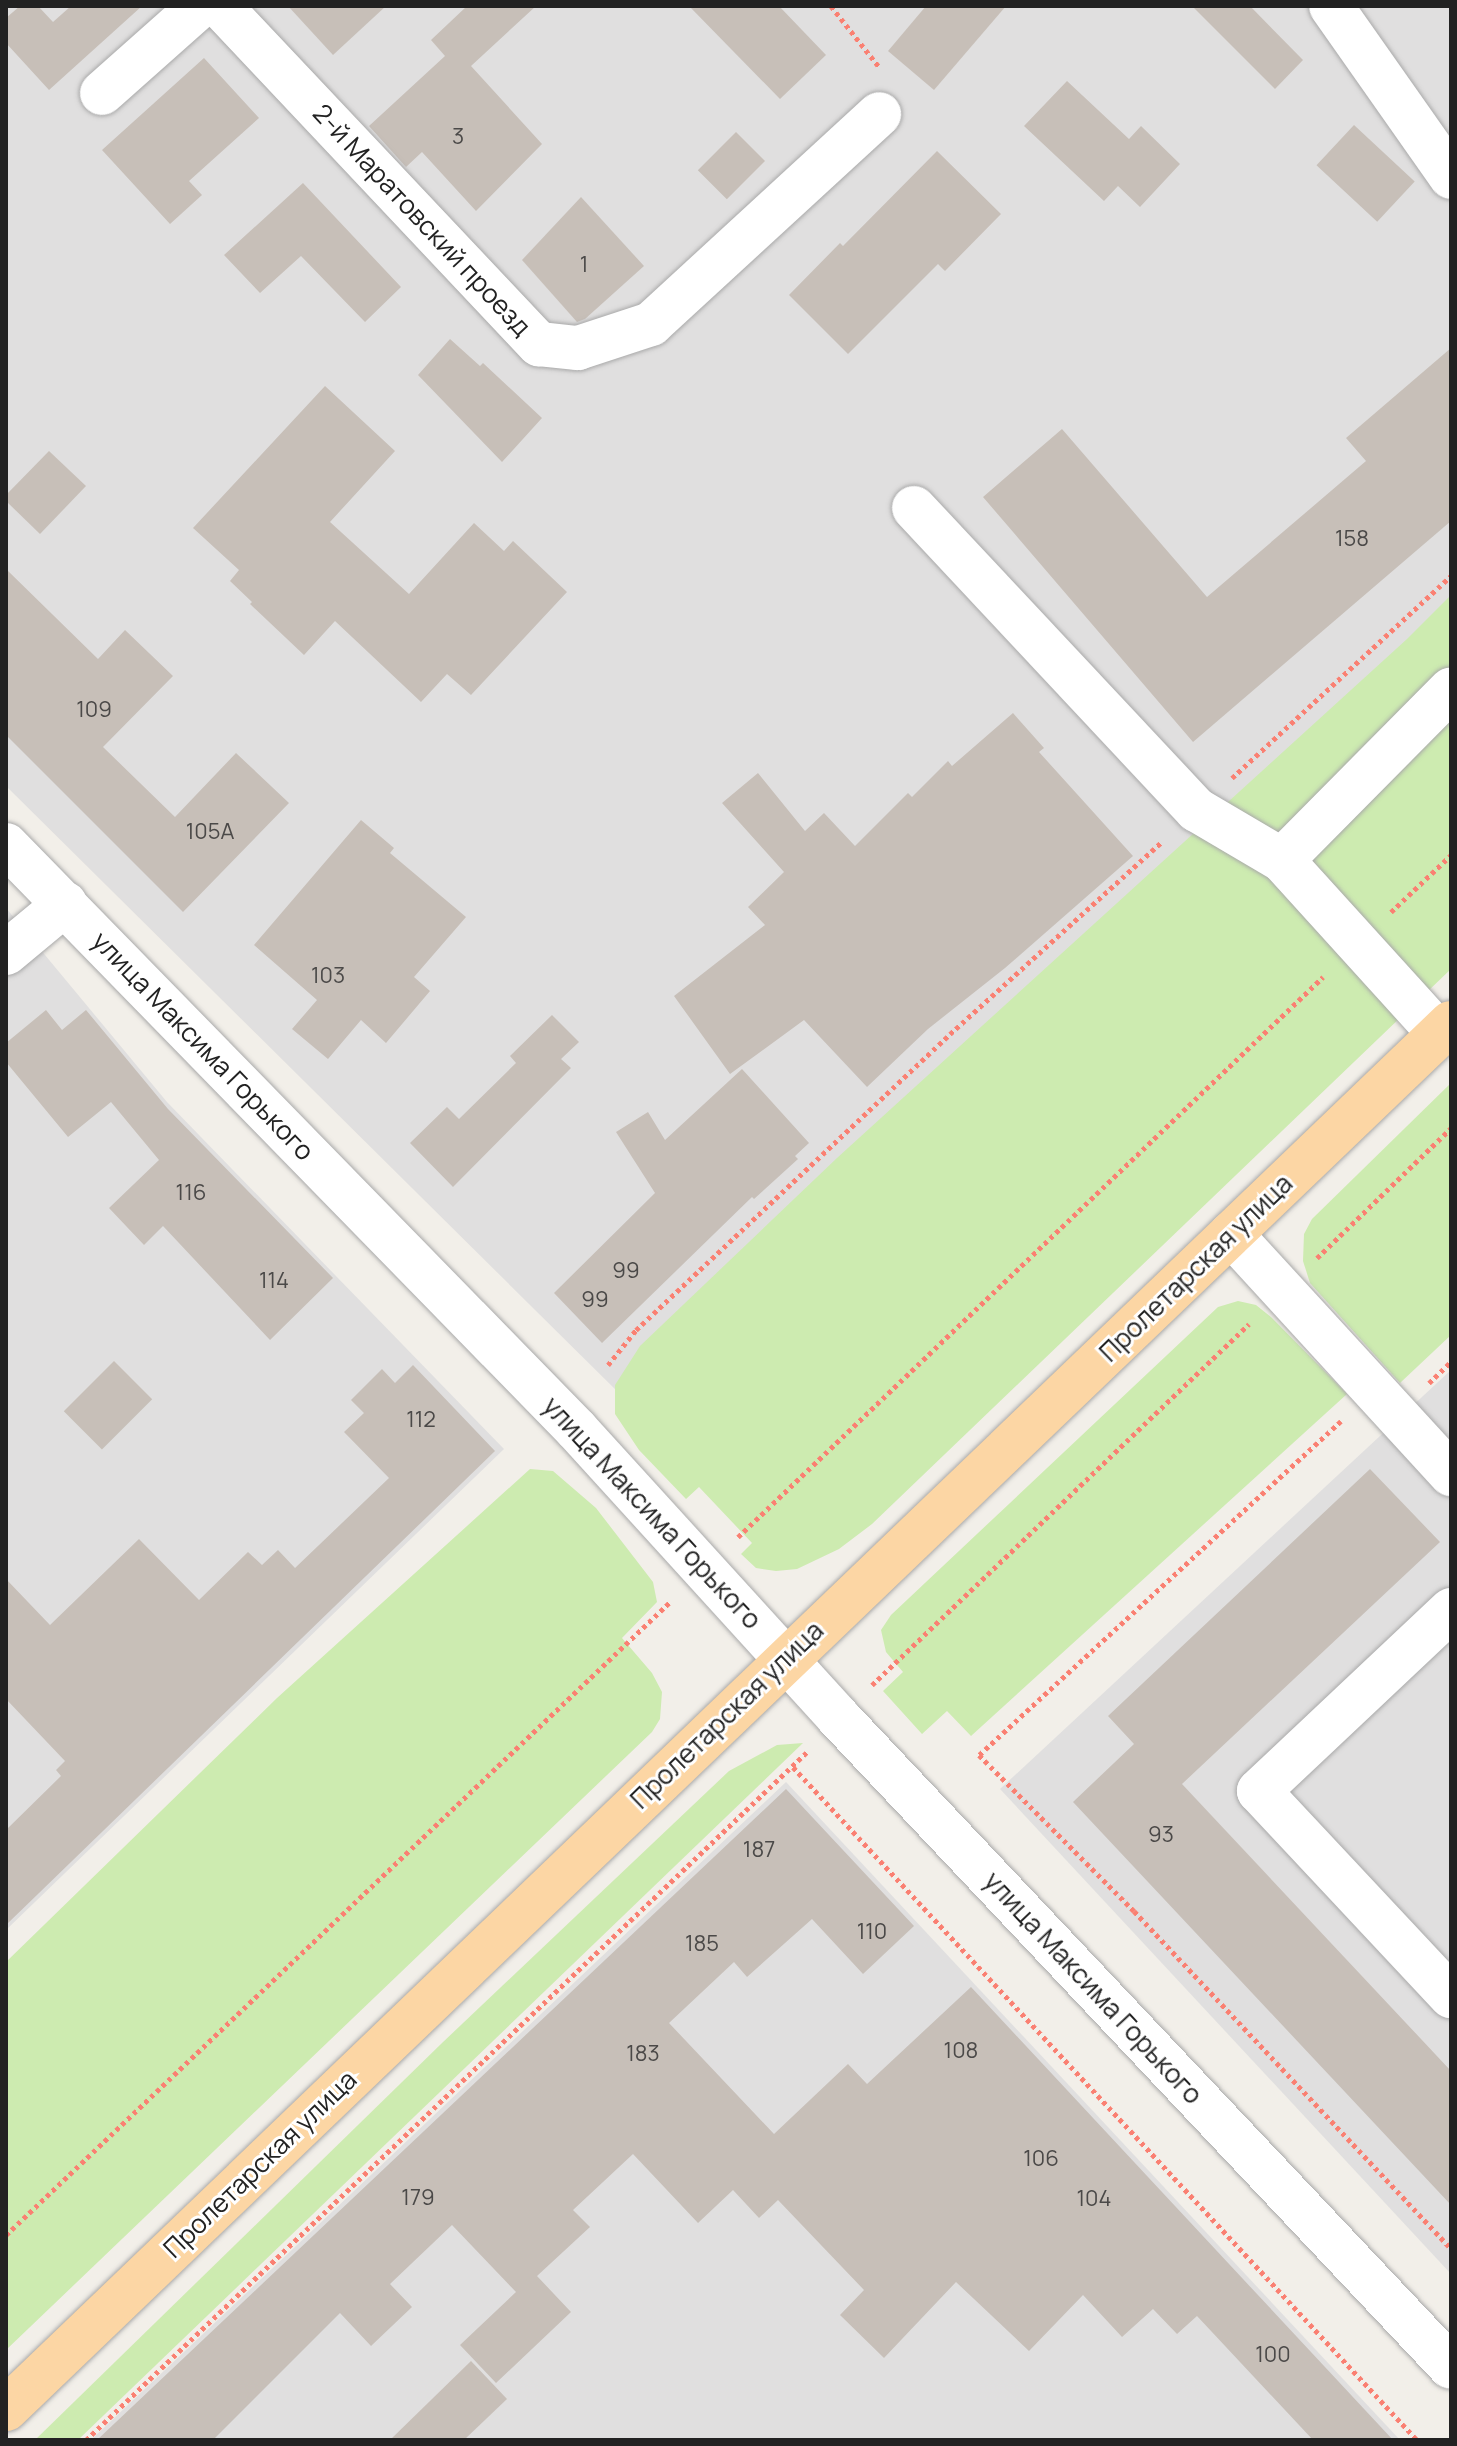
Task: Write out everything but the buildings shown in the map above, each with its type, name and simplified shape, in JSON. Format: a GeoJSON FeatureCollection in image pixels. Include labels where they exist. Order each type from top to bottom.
{"type":"FeatureCollection","features":[{"type":"Feature","properties":{"kind":"main road","name":"Пролетарская улица"},"geometry":{"type":"LineString","coordinates":[[6,2409],[1445,1029]]}},
{"type":"Feature","properties":{"kind":"street"},"geometry":{"type":"LineString","coordinates":[[102,93],[200,6]]}},
{"type":"Feature","properties":{"kind":"street","name":"2-й Маратовский проезд"},"geometry":{"type":"LineString","coordinates":[[220,6],[539,344],[578,348],[651,324],[879,114]]}},
{"type":"Feature","properties":{"kind":"street"},"geometry":{"type":"LineString","coordinates":[[1331,6],[1451,177]]}},
{"type":"Feature","properties":{"kind":"street"},"geometry":{"type":"LineString","coordinates":[[914,508],[1197,810],[1282,860],[1445,1029]]}},
{"type":"Feature","properties":{"kind":"street"},"geometry":{"type":"LineString","coordinates":[[1282,860],[1451,689]]}},
{"type":"Feature","properties":{"kind":"street","name":"улица Максима Горького"},"geometry":{"type":"LineString","coordinates":[[6,845],[577,1430],[838,1717],[1451,2367]]}},
{"type":"Feature","properties":{"kind":"street"},"geometry":{"type":"LineString","coordinates":[[6,953],[65,904]]}},
{"type":"Feature","properties":{"kind":"street"},"geometry":{"type":"LineString","coordinates":[[1231,1234],[1451,1474]]}},
{"type":"Feature","properties":{"kind":"street"},"geometry":{"type":"LineString","coordinates":[[1451,1610],[1259,1791],[1451,1996]]}},
{"type":"Feature","properties":{"kind":"path"},"geometry":{"type":"LineString","coordinates":[[831,6],[890,80],[879,114]]}},
{"type":"Feature","properties":{"kind":"path"},"geometry":{"type":"LineString","coordinates":[[608,1365],[636,1330],[938,1045],[1451,576]]}},
{"type":"Feature","properties":{"kind":"path"},"geometry":{"type":"LineString","coordinates":[[86,2440],[793,1767],[838,1717],[1451,1128]]}},
{"type":"Feature","properties":{"kind":"path"},"geometry":{"type":"LineString","coordinates":[[1451,1362],[1396,1414],[1346,1416],[979,1755],[1134,1911],[1451,2249]]}},
{"type":"Feature","properties":{"kind":"path"},"geometry":{"type":"LineString","coordinates":[[793,1767],[1417,2440]]}},
{"type":"Feature","properties":{"kind":"shaded area"},"geometry":{"type":"Polygon","coordinates":[[[6,6],[1451,6],[1451,619],[624,1398],[6,786],[6,6]]]}},
{"type":"Feature","properties":{"kind":"shaded area"},"geometry":{"type":"Polygon","coordinates":[[[6,908],[167,1102],[504,1449],[6,1930],[6,908]]]}},
{"type":"Feature","properties":{"kind":"shaded area"},"geometry":{"type":"Polygon","coordinates":[[[1451,1370],[1451,2274],[1000,1789],[1451,1370]]]}},
{"type":"Feature","properties":{"kind":"shaded area"},"geometry":{"type":"Polygon","coordinates":[[[786,1782],[1400,2440],[91,2440],[786,1782]]]}},
{"type":"Feature","properties":{"kind":"green space"},"geometry":{"type":"Polygon","coordinates":[[[1451,595],[1451,969],[872,1524],[839,1549],[797,1569],[776,1571],[756,1568],[741,1554],[752,1543],[699,1487],[686,1499],[639,1450],[615,1414],[615,1385],[640,1346],[837,1158],[1407,639],[1451,595]]]}},
{"type":"Feature","properties":{"kind":"green space"},"geometry":{"type":"Polygon","coordinates":[[[1451,1083],[1451,1335],[1400,1383],[1310,1283],[1303,1261],[1304,1234],[1312,1219],[1451,1083]]]}},
{"type":"Feature","properties":{"kind":"green space"},"geometry":{"type":"Polygon","coordinates":[[[1238,1301],[1256,1305],[1271,1317],[1347,1394],[971,1736],[947,1711],[922,1734],[883,1691],[903,1672],[886,1652],[881,1630],[891,1615],[1218,1307],[1238,1301]]]}},
{"type":"Feature","properties":{"kind":"green space"},"geometry":{"type":"Polygon","coordinates":[[[530,1469],[553,1471],[596,1508],[653,1582],[657,1602],[622,1638],[652,1673],[662,1692],[660,1719],[652,1732],[6,2350],[6,1962],[277,1698],[530,1469]]]}},
{"type":"Feature","properties":{"kind":"green space"},"geometry":{"type":"Polygon","coordinates":[[[803,1743],[78,2440],[35,2440],[442,2043],[729,1771],[777,1745],[803,1743]]]}}]}
